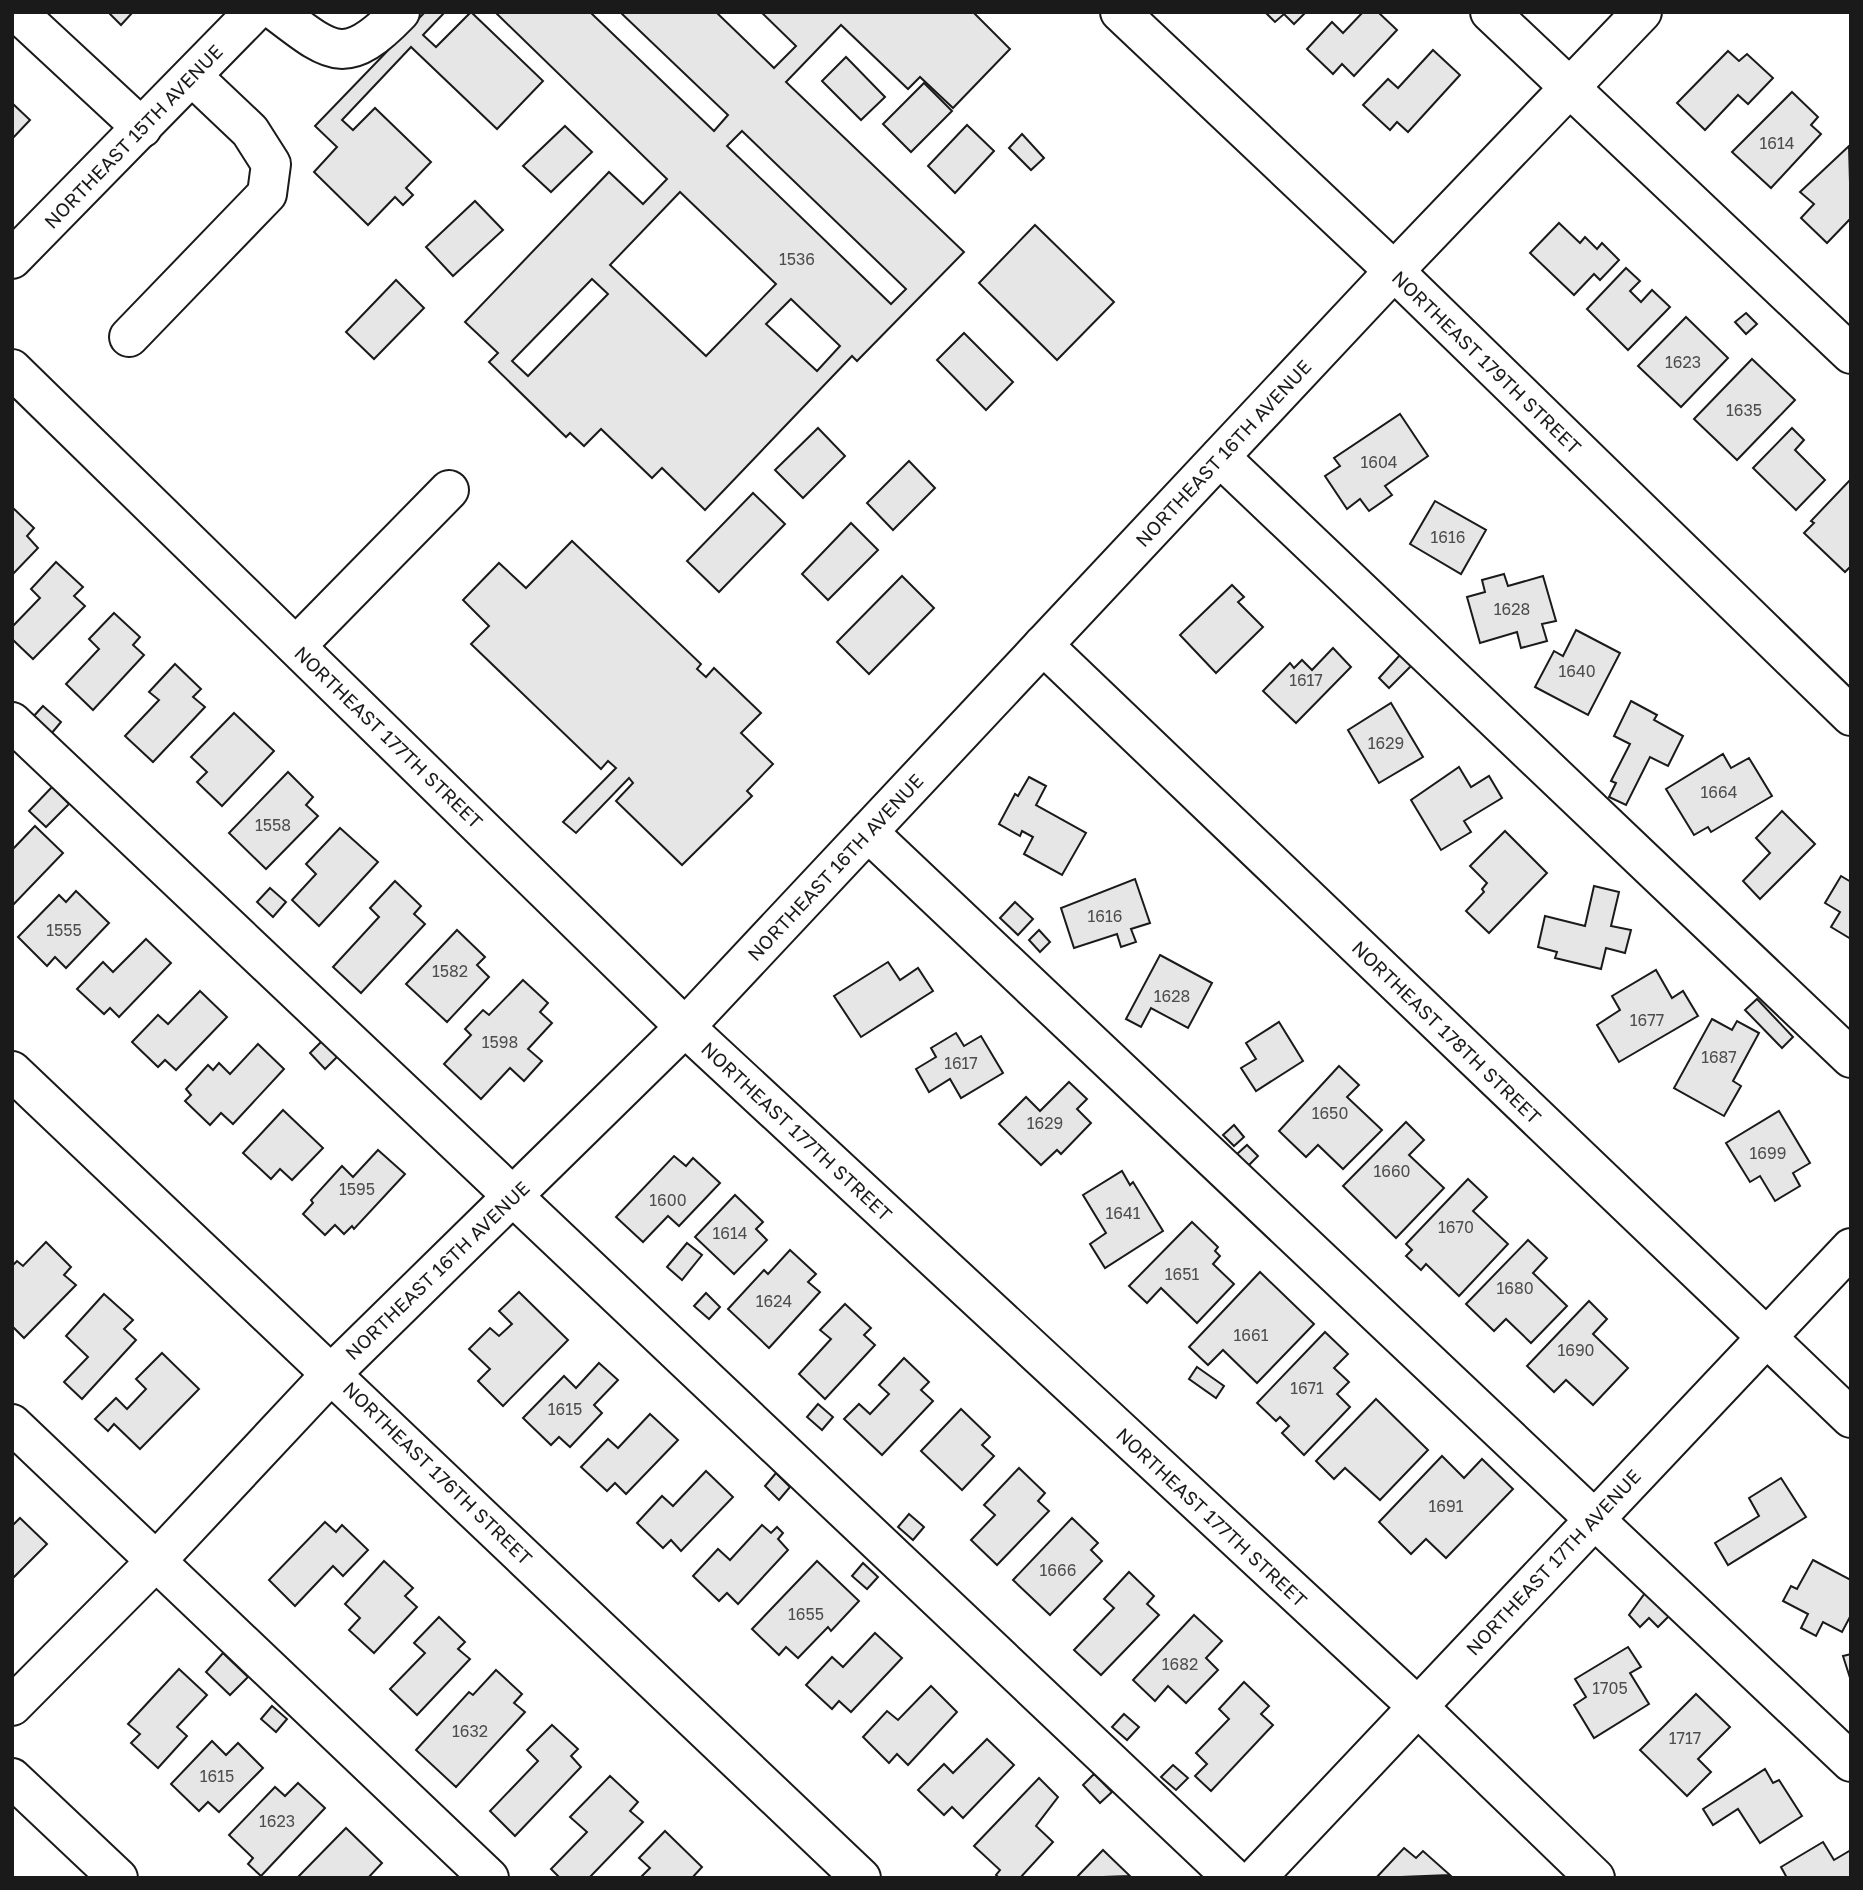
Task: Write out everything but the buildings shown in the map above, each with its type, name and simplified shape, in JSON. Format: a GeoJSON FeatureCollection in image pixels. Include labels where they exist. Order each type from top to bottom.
{"type":"FeatureCollection","features":[{"type":"Feature","properties":{"kind":"street"},"geometry":{"type":"LineString","coordinates":[[16,12],[142,128]]}},
{"type":"Feature","properties":{"kind":"street","name":"NORTHEAST 15TH AVENUE"},"geometry":{"type":"LineString","coordinates":[[12,260],[254,12]]}},
{"type":"Feature","properties":{"kind":"street"},"geometry":{"type":"LineString","coordinates":[[277,12],[323,47],[355,48],[377,36],[400,12]]}},
{"type":"Feature","properties":{"kind":"street","name":"NORTHEAST 179TH STREET"},"geometry":{"type":"LineString","coordinates":[[1120,12],[1394,271],[1851,716]]}},
{"type":"Feature","properties":{"kind":"street"},"geometry":{"type":"LineString","coordinates":[[1490,12],[1851,354]]}},
{"type":"Feature","properties":{"kind":"street","name":"NORTHEAST 16TH AVENUE"},"geometry":{"type":"LineString","coordinates":[[12,1706],[156,1561],[332,1373],[685,1027],[1394,271],[1642,12]]}},
{"type":"Feature","properties":{"kind":"street"},"geometry":{"type":"LineString","coordinates":[[129,337],[267,194],[271,164],[250,131],[193,77]]}},
{"type":"Feature","properties":{"kind":"street","name":"NORTHEAST 177TH STREET"},"geometry":{"type":"LineString","coordinates":[[12,369],[685,1027],[1417,1706],[1595,1878]]}},
{"type":"Feature","properties":{"kind":"street"},"geometry":{"type":"LineString","coordinates":[[1220,457],[1851,1058]]}},
{"type":"Feature","properties":{"kind":"street"},"geometry":{"type":"LineString","coordinates":[[296,646],[449,490]]}},
{"type":"Feature","properties":{"kind":"street","name":"NORTHEAST 178TH STREET"},"geometry":{"type":"LineString","coordinates":[[1044,645],[1851,1418]]}},
{"type":"Feature","properties":{"kind":"street"},"geometry":{"type":"LineString","coordinates":[[12,722],[1233,1878]]}},
{"type":"Feature","properties":{"kind":"street"},"geometry":{"type":"LineString","coordinates":[[868,832],[1851,1762]]}},
{"type":"Feature","properties":{"kind":"street","name":"NORTHEAST 176TH STREET"},"geometry":{"type":"LineString","coordinates":[[12,1071],[861,1878]]}},
{"type":"Feature","properties":{"kind":"street","name":"NORTHEAST 17TH AVENUE"},"geometry":{"type":"LineString","coordinates":[[1256,1878],[1851,1248]]}},
{"type":"Feature","properties":{"kind":"street"},"geometry":{"type":"LineString","coordinates":[[12,1424],[489,1878]]}},
{"type":"Feature","properties":{"kind":"street"},"geometry":{"type":"LineString","coordinates":[[12,1778],[118,1878]]}}]}
